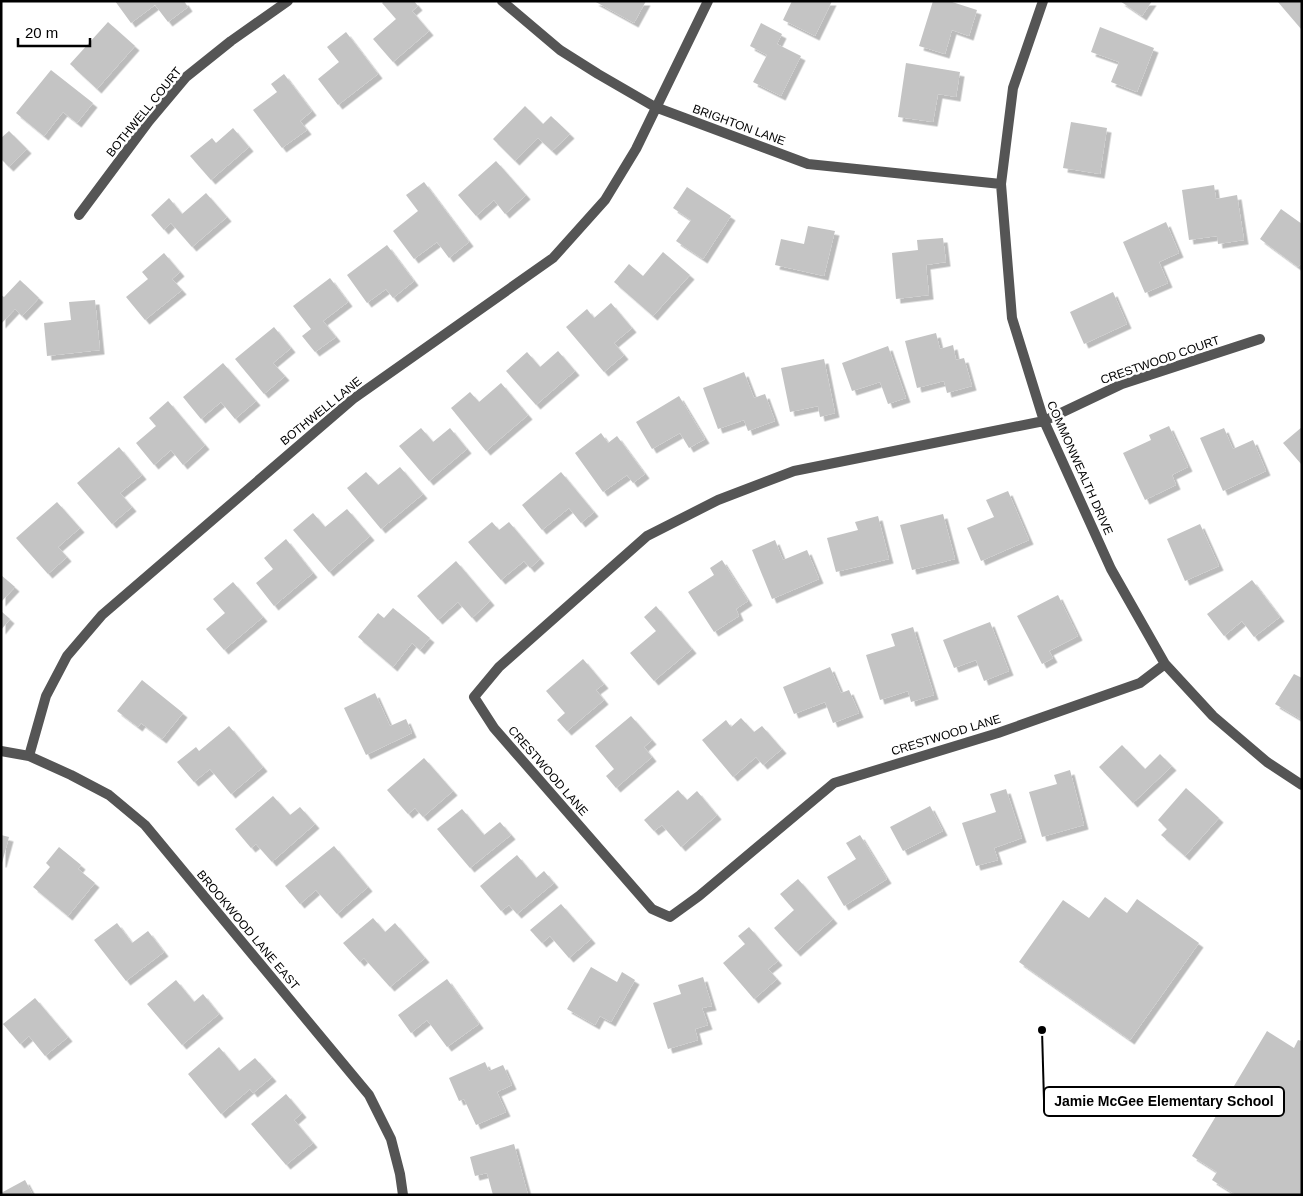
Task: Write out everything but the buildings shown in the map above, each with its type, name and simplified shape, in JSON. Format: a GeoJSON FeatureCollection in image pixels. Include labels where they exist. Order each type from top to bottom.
{"type":"FeatureCollection","features":[{"type":"Feature","properties":{"kind":"street","name":"BOTHWELL COURT"},"geometry":{"type":"LineString","coordinates":[[79,215],[149,121],[186,77],[231,41],[288,1]]}},
{"type":"Feature","properties":{"kind":"street","name":"BRIGHTON LANE"},"geometry":{"type":"LineString","coordinates":[[502,1],[560,50],[655,107],[808,164],[1001,184]]}},
{"type":"Feature","properties":{"kind":"street","name":"BOTHWELL LANE"},"geometry":{"type":"LineString","coordinates":[[29,756],[46,696],[67,656],[102,615],[353,399],[553,258],[605,200],[636,149],[708,1]]}},
{"type":"Feature","properties":{"kind":"street","name":"COMMONWEALTH DRIVE"},"geometry":{"type":"LineString","coordinates":[[1043,1],[1013,88],[1001,184],[1012,318],[1044,421],[1111,569],[1165,664],[1213,716],[1267,762],[1302,786]]}},
{"type":"Feature","properties":{"kind":"street","name":"CRESTWOOD COURT"},"geometry":{"type":"LineString","coordinates":[[1044,421],[1122,384],[1260,339]]}},
{"type":"Feature","properties":{"kind":"street","name":"CRESTWOOD LANE"},"geometry":{"type":"LineString","coordinates":[[1044,421],[794,471],[718,500],[647,536],[499,667],[474,697],[494,728],[652,909],[670,917],[699,896],[834,783],[998,733],[1140,683],[1165,664]]}},
{"type":"Feature","properties":{"kind":"street","name":"BROOKWOOD LANE EAST"},"geometry":{"type":"LineString","coordinates":[[1,751],[29,756],[109,795],[145,826],[369,1095],[391,1139],[403,1195]]}},
{"type":"Feature","properties":{"kind":"place","name":"Jamie McGee Elementary School"},"geometry":{"type":"Point","coordinates":[1042,1030]}}]}
